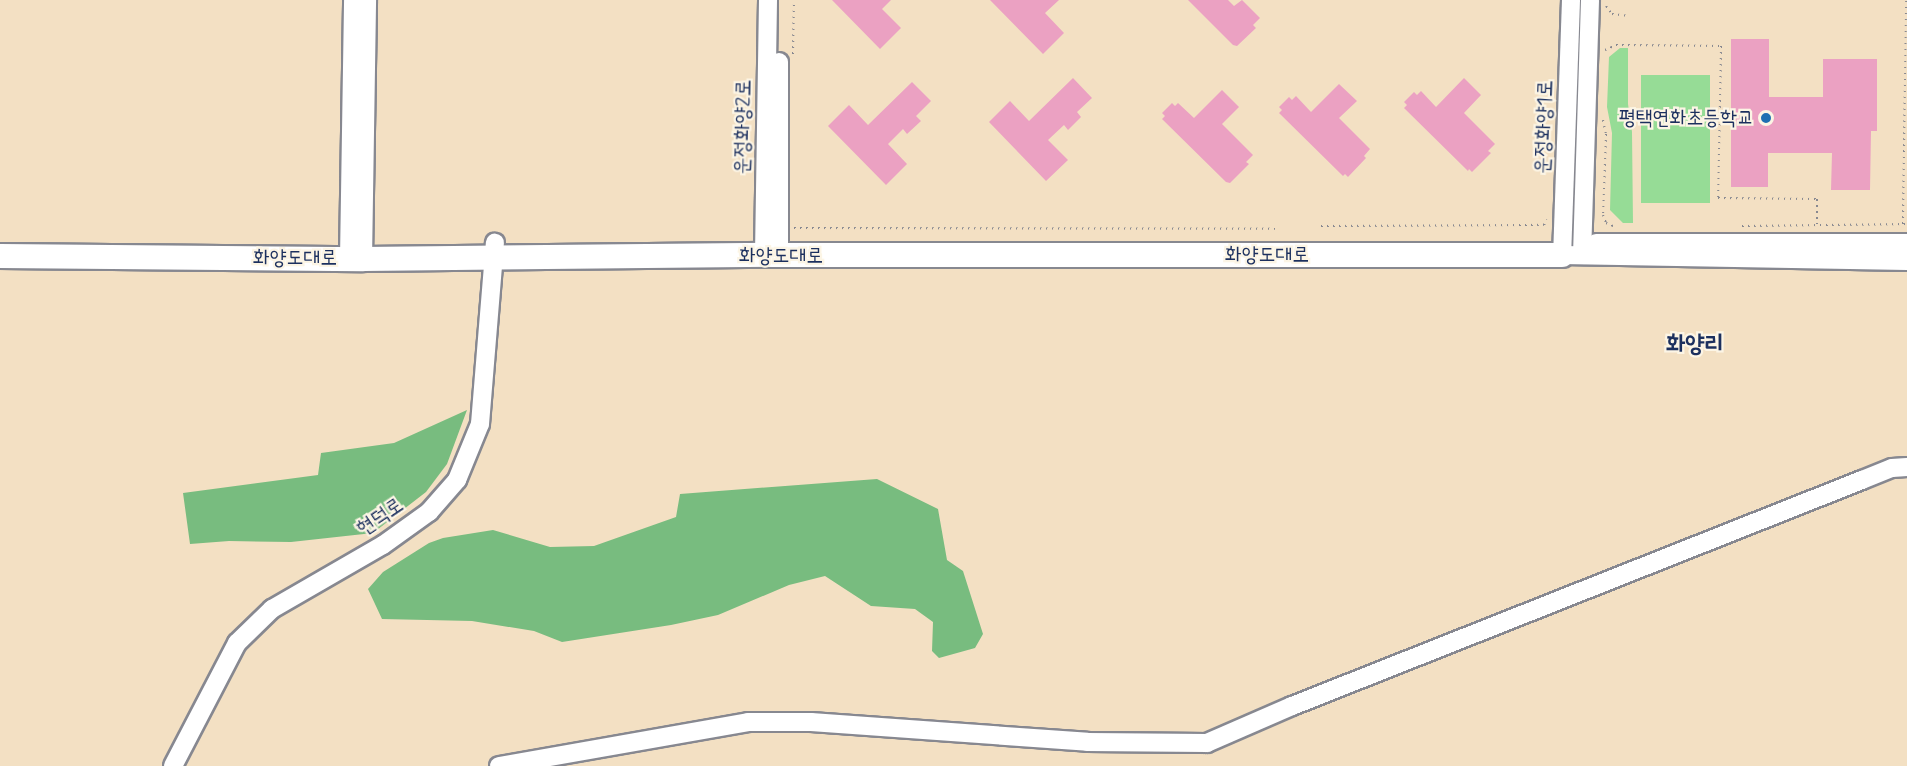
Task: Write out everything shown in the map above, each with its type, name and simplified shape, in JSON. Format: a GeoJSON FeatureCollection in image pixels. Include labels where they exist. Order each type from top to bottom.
{"type":"FeatureCollection","features":[{"type":"Feature","properties":{"kind":"main road","name":"화양도대로"},"geometry":{"type":"LineString","coordinates":[[0,256],[495,251],[776,244],[1572,249]]}},
{"type":"Feature","properties":{"kind":"main road","name":"화양도대로"},"geometry":{"type":"LineString","coordinates":[[0,246],[356,252]]}},
{"type":"Feature","properties":{"kind":"street"},"geometry":{"type":"LineString","coordinates":[[353,0],[356,252]]}},
{"type":"Feature","properties":{"kind":"street"},"geometry":{"type":"LineString","coordinates":[[356,252],[367,0]]}},
{"type":"Feature","properties":{"kind":"street","name":"운정화양2로"},"geometry":{"type":"LineString","coordinates":[[768,0],[776,244]]}},
{"type":"Feature","properties":{"kind":"street","name":"운정화양2로"},"geometry":{"type":"LineString","coordinates":[[776,244],[779,0]]}},
{"type":"Feature","properties":{"kind":"street","name":"운정화양1로"},"geometry":{"type":"LineString","coordinates":[[1571,0],[1572,249]]}},
{"type":"Feature","properties":{"kind":"street"},"geometry":{"type":"LineString","coordinates":[[1572,249],[1590,0]]}},
{"type":"Feature","properties":{"kind":"street"},"geometry":{"type":"LineString","coordinates":[[1572,249],[1907,243]]}},
{"type":"Feature","properties":{"kind":"street"},"geometry":{"type":"LineString","coordinates":[[1572,249],[1907,261]]}},
{"type":"Feature","properties":{"kind":"street","name":"현덕로"},"geometry":{"type":"LineString","coordinates":[[172,766],[237,643],[272,609],[383,545],[429,512],[457,480],[480,424],[495,251]]}},
{"type":"Feature","properties":{"kind":"street"},"geometry":{"type":"LineString","coordinates":[[499,766],[748,722],[811,722],[1088,742],[1207,743],[1292,706],[1892,468],[1907,467]]}},
{"type":"Feature","properties":{"kind":"path"},"geometry":{"type":"LineString","coordinates":[[793,60],[794,0]]}},
{"type":"Feature","properties":{"kind":"path"},"geometry":{"type":"LineString","coordinates":[[1605,0],[1607,9],[1612,14],[1629,16]]}},
{"type":"Feature","properties":{"kind":"path"},"geometry":{"type":"LineString","coordinates":[[1602,54],[1609,46],[1616,45],[1721,46],[1718,198],[1817,199],[1817,225],[1905,224],[1906,0]]}},
{"type":"Feature","properties":{"kind":"path"},"geometry":{"type":"LineString","coordinates":[[1602,113],[1606,135],[1603,215],[1606,223],[1614,227]]}},
{"type":"Feature","properties":{"kind":"path"},"geometry":{"type":"LineString","coordinates":[[1321,226],[1544,225]]}},
{"type":"Feature","properties":{"kind":"path"},"geometry":{"type":"LineString","coordinates":[[776,244],[1277,229]]}},
{"type":"Feature","properties":{"kind":"green space"},"geometry":{"type":"Polygon","coordinates":[[[1620,48],[1628,48],[1633,223],[1623,223],[1610,210],[1612,133],[1607,107],[1609,57],[1620,48]]]}},
{"type":"Feature","properties":{"kind":"green space"},"geometry":{"type":"Polygon","coordinates":[[[1641,75],[1710,75],[1710,203],[1641,203],[1641,75]]]}},
{"type":"Feature","properties":{"kind":"green space"},"geometry":{"type":"Polygon","coordinates":[[[467,410],[447,464],[426,492],[373,533],[291,542],[229,541],[190,544],[183,493],[318,475],[321,453],[394,443],[467,410]]]}},
{"type":"Feature","properties":{"kind":"green space"},"geometry":{"type":"Polygon","coordinates":[[[877,479],[938,509],[947,560],[963,571],[983,634],[975,648],[939,658],[932,651],[933,622],[915,609],[871,606],[825,576],[789,585],[718,615],[671,625],[562,642],[534,631],[472,621],[382,619],[368,589],[383,572],[429,543],[443,538],[493,530],[550,547],[594,546],[676,517],[680,494],[877,479]]]}},
{"type":"Feature","properties":{"kind":"building"},"geometry":{"type":"Polygon","coordinates":[[[832,0],[891,0],[882,9],[901,28],[880,49],[832,0]]]}},
{"type":"Feature","properties":{"kind":"building"},"geometry":{"type":"Polygon","coordinates":[[[990,0],[1059,0],[1045,13],[1064,33],[1043,54],[990,0]]]}},
{"type":"Feature","properties":{"kind":"building"},"geometry":{"type":"Polygon","coordinates":[[[1188,0],[1228,0],[1234,6],[1242,0],[1260,18],[1253,25],[1256,28],[1237,46],[1233,45],[1188,0]]]}},
{"type":"Feature","properties":{"kind":"building"},"geometry":{"type":"Polygon","coordinates":[[[1731,39],[1769,39],[1769,97],[1823,97],[1823,59],[1877,59],[1877,131],[1871,131],[1870,190],[1831,190],[1832,153],[1768,153],[1768,187],[1731,187],[1731,39]]]}},
{"type":"Feature","properties":{"kind":"building"},"geometry":{"type":"Polygon","coordinates":[[[1073,78],[1092,98],[1077,112],[1081,117],[1068,130],[1064,125],[1048,140],[1068,160],[1046,181],[989,122],[1010,101],[1029,121],[1073,78]]]}},
{"type":"Feature","properties":{"kind":"building"},"geometry":{"type":"Polygon","coordinates":[[[1464,78],[1481,95],[1464,113],[1495,144],[1488,151],[1491,153],[1472,172],[1469,169],[1468,171],[1404,108],[1407,105],[1404,102],[1414,92],[1417,95],[1421,91],[1436,107],[1464,78]]]}},
{"type":"Feature","properties":{"kind":"building"},"geometry":{"type":"Polygon","coordinates":[[[912,82],[931,101],[916,116],[921,121],[907,134],[903,129],[888,144],[907,164],[886,185],[828,126],[849,105],[868,125],[912,82]]]}},
{"type":"Feature","properties":{"kind":"building"},"geometry":{"type":"Polygon","coordinates":[[[1339,84],[1357,101],[1339,118],[1370,149],[1364,156],[1366,158],[1348,177],[1345,174],[1343,176],[1279,113],[1282,110],[1279,107],[1289,97],[1292,100],[1296,96],[1311,112],[1339,84]]]}},
{"type":"Feature","properties":{"kind":"building"},"geometry":{"type":"Polygon","coordinates":[[[1222,90],[1239,107],[1222,124],[1253,155],[1246,162],[1249,164],[1230,183],[1226,182],[1162,119],[1165,116],[1162,113],[1172,103],[1175,106],[1178,103],[1194,118],[1222,90]]]}},
{"type":"Feature","properties":{"kind":"place","name":"평택연화초등학교"},"geometry":{"type":"Point","coordinates":[1766,118]}},
{"type":"Feature","properties":{"kind":"district","name":"화양리"},"geometry":{"type":"Point","coordinates":[1695,345]}}]}
